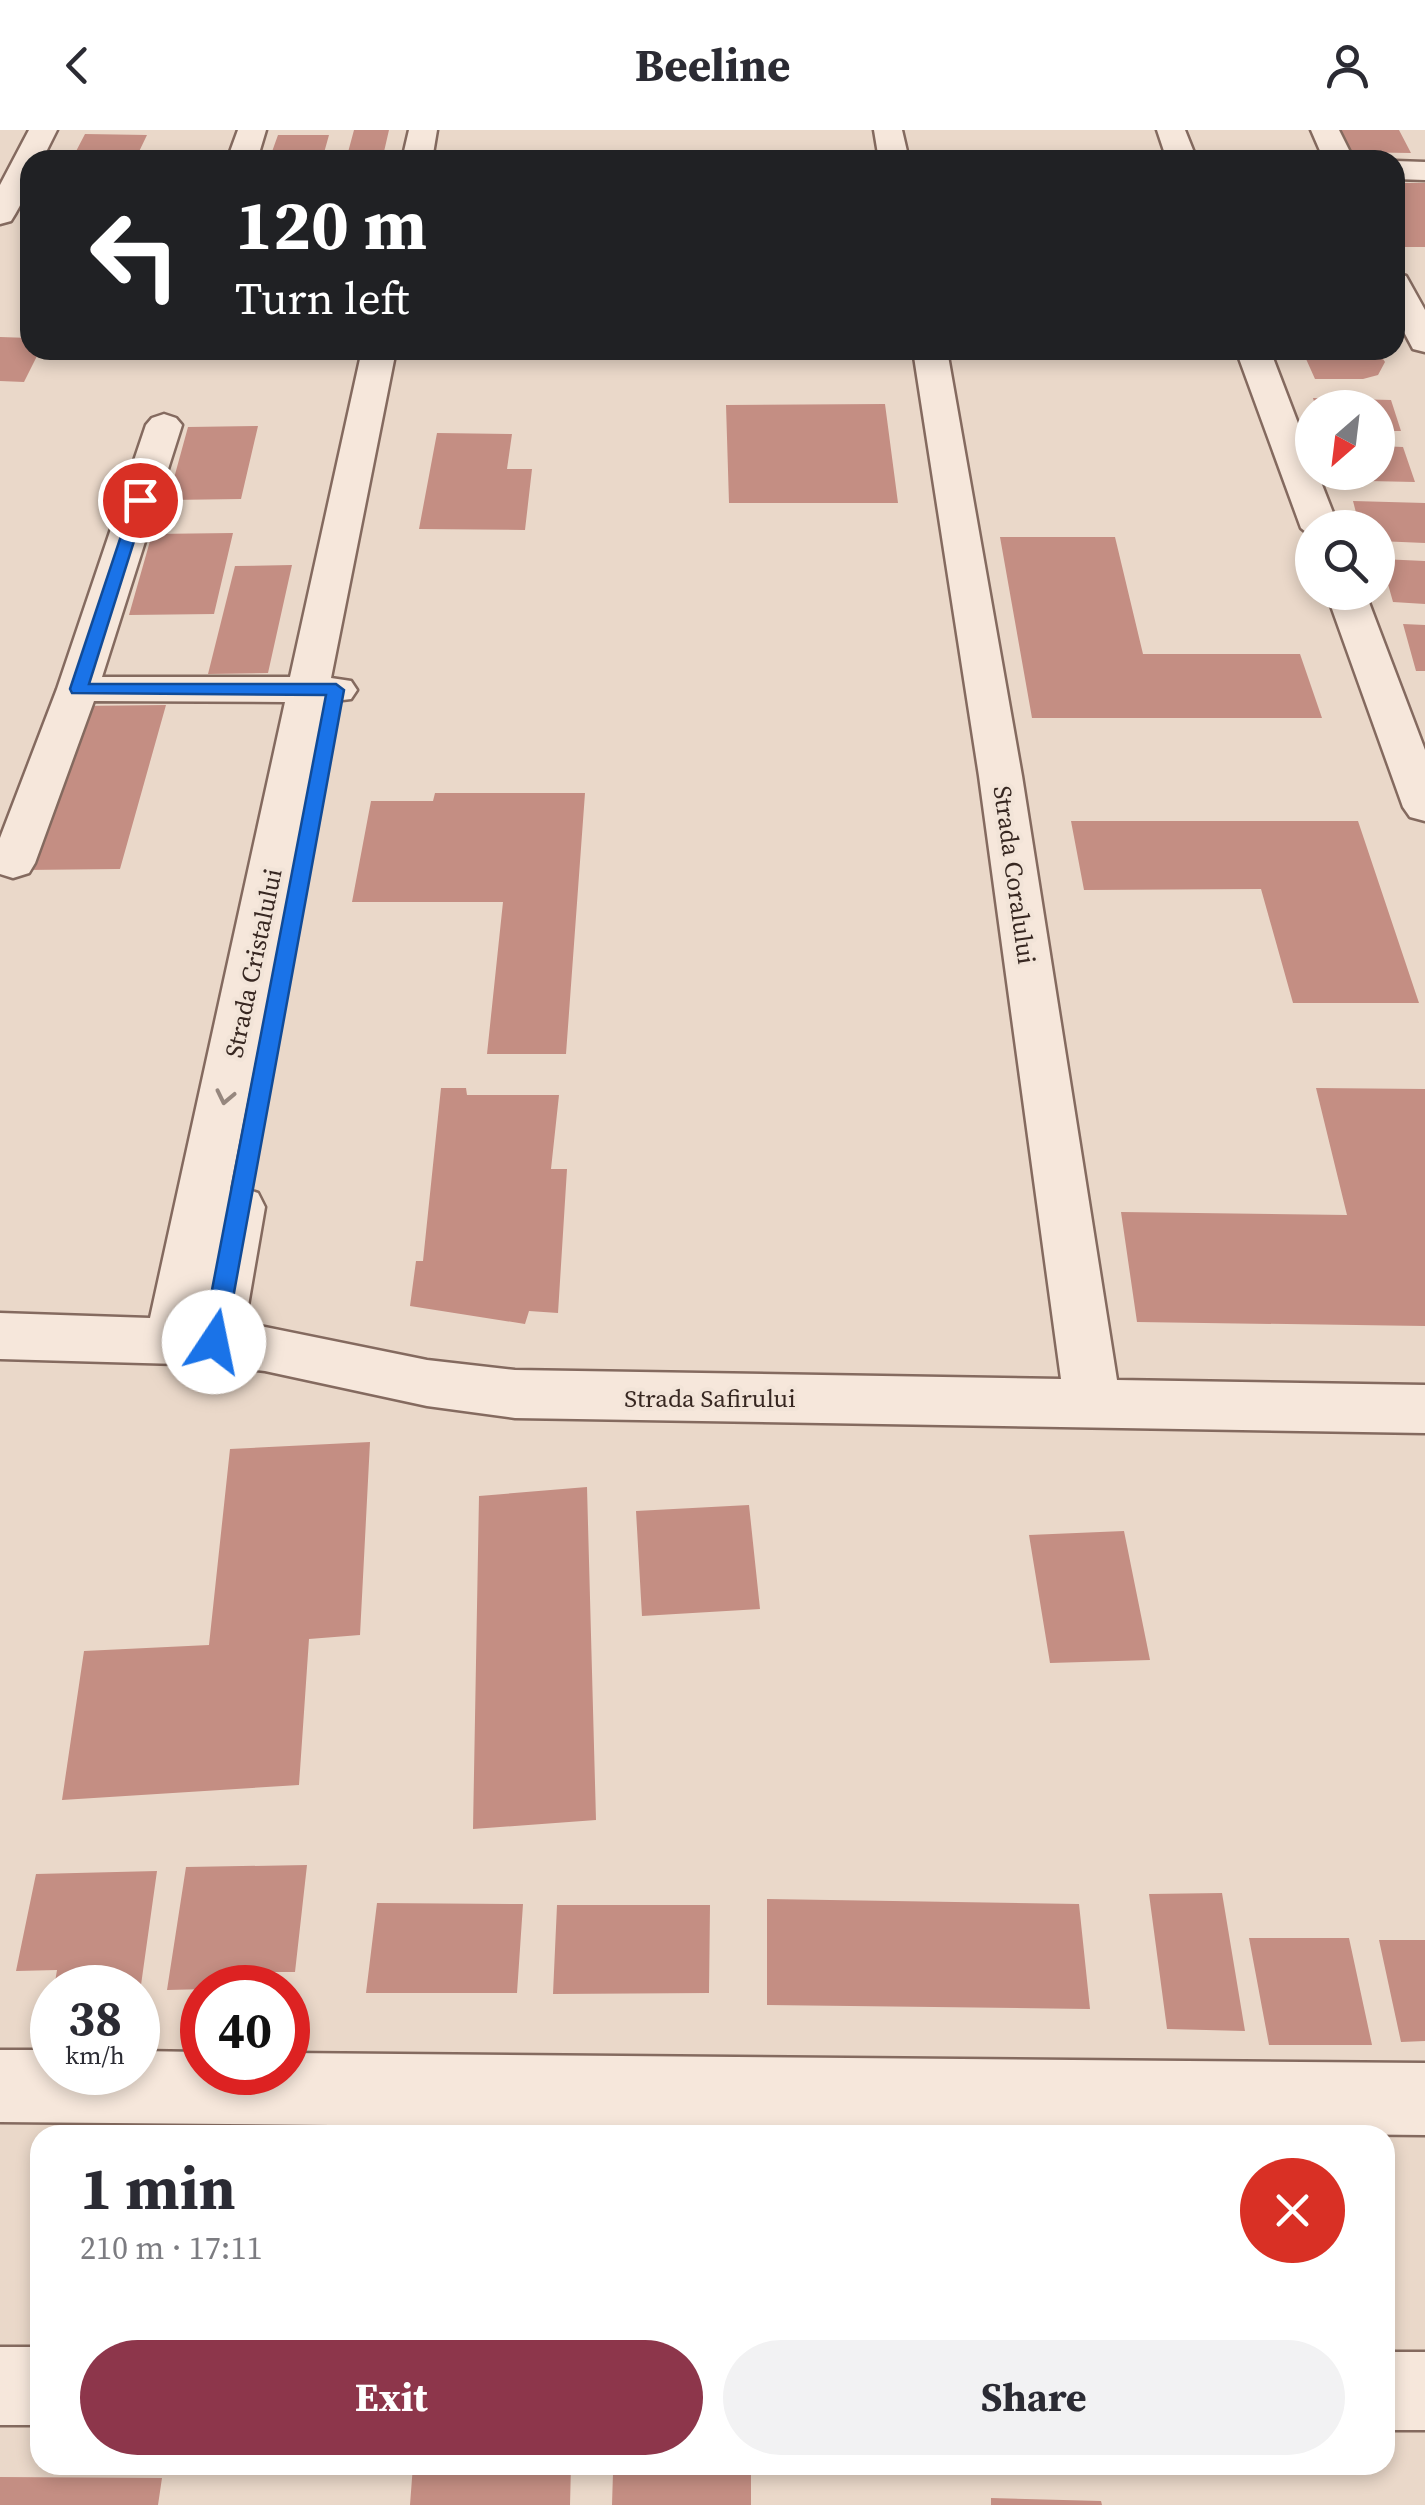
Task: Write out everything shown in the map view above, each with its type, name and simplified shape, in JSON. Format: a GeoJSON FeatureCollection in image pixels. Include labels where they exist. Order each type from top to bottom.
{"type":"FeatureCollection","features":[{"type":"Feature","properties":{"kind":"street"},"geometry":{"type":"LineString","coordinates":[[0,215],[20,175]]}},
{"type":"Feature","properties":{"kind":"street"},"geometry":{"type":"LineString","coordinates":[[1405,303],[1425,342]]}},
{"type":"Feature","properties":{"kind":"street","name":"Strada Cristalului"},"geometry":{"type":"LineString","coordinates":[[323,690],[378,360]]}},
{"type":"Feature","properties":{"kind":"street","name":"Strada Cristalului"},"geometry":{"type":"LineString","coordinates":[[193,1341],[323,690],[396,360]]}},
{"type":"Feature","properties":{"kind":"street","name":"Strada Coralului"},"geometry":{"type":"LineString","coordinates":[[932,360],[1001,776],[1092,1400]]}},
{"type":"Feature","properties":{"kind":"street"},"geometry":{"type":"LineString","coordinates":[[1258,360],[1313,510]]}},
{"type":"Feature","properties":{"kind":"street"},"geometry":{"type":"LineString","coordinates":[[13,863],[78,689],[164,425]]}},
{"type":"Feature","properties":{"kind":"street"},"geometry":{"type":"LineString","coordinates":[[1351,610],[1425,807]]}},
{"type":"Feature","properties":{"kind":"street"},"geometry":{"type":"LineString","coordinates":[[78,689],[323,690]]}},
{"type":"Feature","properties":{"kind":"street","name":"Strada Safirului"},"geometry":{"type":"LineString","coordinates":[[0,1336],[193,1341],[266,1348],[428,1382],[515,1394],[1092,1400],[1425,1409]]}},
{"type":"Feature","properties":{"kind":"street"},"geometry":{"type":"LineString","coordinates":[[0,2086],[1425,2098]]}},
{"type":"Feature","properties":{"kind":"street"},"geometry":{"type":"LineString","coordinates":[[0,2386],[30,2386]]}},
{"type":"Feature","properties":{"kind":"street"},"geometry":{"type":"LineString","coordinates":[[1395,2391],[1425,2391]]}},
{"type":"Feature","properties":{"kind":"building"},"geometry":{"type":"Polygon","coordinates":[[[354,130],[389,130],[384,150],[349,150],[354,130]]]}},
{"type":"Feature","properties":{"kind":"building"},"geometry":{"type":"Polygon","coordinates":[[[1334,130],[1399,130],[1411,153],[1405,150],[1343,150],[1334,130]]]}},
{"type":"Feature","properties":{"kind":"building"},"geometry":{"type":"Polygon","coordinates":[[[85,134],[147,135],[140,150],[77,150],[85,134]]]}},
{"type":"Feature","properties":{"kind":"building"},"geometry":{"type":"Polygon","coordinates":[[[278,135],[329,135],[325,150],[273,150],[278,135]]]}},
{"type":"Feature","properties":{"kind":"building"},"geometry":{"type":"Polygon","coordinates":[[[1405,183],[1425,183],[1425,247],[1405,247],[1405,183]]]}},
{"type":"Feature","properties":{"kind":"building"},"geometry":{"type":"Polygon","coordinates":[[[0,337],[20,338],[20,360],[35,360],[24,382],[0,381],[0,337]]]}},
{"type":"Feature","properties":{"kind":"building"},"geometry":{"type":"Polygon","coordinates":[[[1306,360],[1385,362],[1378,375],[1363,379],[1315,379],[1306,360]]]}},
{"type":"Feature","properties":{"kind":"building"},"geometry":{"type":"Polygon","coordinates":[[[885,404],[898,503],[729,503],[726,405],[885,404]]]}},
{"type":"Feature","properties":{"kind":"building"},"geometry":{"type":"Polygon","coordinates":[[[258,426],[241,499],[168,500],[188,427],[258,426]]]}},
{"type":"Feature","properties":{"kind":"building"},"geometry":{"type":"Polygon","coordinates":[[[437,433],[512,434],[507,469],[532,469],[525,530],[419,529],[437,433]]]}},
{"type":"Feature","properties":{"kind":"building"},"geometry":{"type":"Polygon","coordinates":[[[1395,447],[1403,447],[1415,482],[1395,482],[1395,447]]]}},
{"type":"Feature","properties":{"kind":"building"},"geometry":{"type":"Polygon","coordinates":[[[1353,501],[1425,503],[1425,543],[1395,542],[1395,510],[1355,510],[1353,501]]]}},
{"type":"Feature","properties":{"kind":"building"},"geometry":{"type":"Polygon","coordinates":[[[233,533],[214,614],[129,615],[152,534],[233,533]]]}},
{"type":"Feature","properties":{"kind":"building"},"geometry":{"type":"Polygon","coordinates":[[[1000,537],[1115,537],[1143,654],[1300,654],[1322,718],[1032,718],[1000,537]]]}},
{"type":"Feature","properties":{"kind":"building"},"geometry":{"type":"Polygon","coordinates":[[[1395,560],[1425,561],[1425,604],[1395,602],[1395,560]]]}},
{"type":"Feature","properties":{"kind":"building"},"geometry":{"type":"Polygon","coordinates":[[[292,565],[268,673],[208,674],[235,566],[292,565]]]}},
{"type":"Feature","properties":{"kind":"building"},"geometry":{"type":"Polygon","coordinates":[[[1403,624],[1425,625],[1425,671],[1416,671],[1403,624]]]}},
{"type":"Feature","properties":{"kind":"building"},"geometry":{"type":"Polygon","coordinates":[[[166,705],[120,869],[24,870],[78,706],[166,705]]]}},
{"type":"Feature","properties":{"kind":"building"},"geometry":{"type":"Polygon","coordinates":[[[435,793],[585,793],[566,1054],[487,1054],[503,902],[352,902],[371,801],[433,801],[435,793]]]}},
{"type":"Feature","properties":{"kind":"building"},"geometry":{"type":"Polygon","coordinates":[[[1071,821],[1358,821],[1419,1003],[1293,1003],[1261,889],[1084,890],[1071,821]]]}},
{"type":"Feature","properties":{"kind":"building"},"geometry":{"type":"Polygon","coordinates":[[[441,1088],[466,1088],[467,1095],[559,1095],[551,1169],[567,1169],[558,1313],[529,1311],[525,1324],[410,1306],[416,1261],[423,1261],[441,1088]]]}},
{"type":"Feature","properties":{"kind":"building"},"geometry":{"type":"Polygon","coordinates":[[[1316,1088],[1425,1089],[1425,1326],[1137,1322],[1121,1212],[1347,1215],[1316,1088]]]}},
{"type":"Feature","properties":{"kind":"building"},"geometry":{"type":"Polygon","coordinates":[[[370,1442],[360,1635],[309,1639],[299,1785],[62,1800],[84,1651],[209,1645],[230,1449],[370,1442]]]}},
{"type":"Feature","properties":{"kind":"building"},"geometry":{"type":"Polygon","coordinates":[[[587,1487],[596,1820],[473,1829],[479,1496],[587,1487]]]}},
{"type":"Feature","properties":{"kind":"building"},"geometry":{"type":"Polygon","coordinates":[[[749,1505],[760,1609],[642,1616],[636,1511],[749,1505]]]}},
{"type":"Feature","properties":{"kind":"building"},"geometry":{"type":"Polygon","coordinates":[[[1124,1531],[1150,1660],[1050,1663],[1029,1535],[1124,1531]]]}},
{"type":"Feature","properties":{"kind":"building"},"geometry":{"type":"Polygon","coordinates":[[[307,1865],[296,1965],[180,1965],[180,1990],[167,1990],[186,1867],[307,1865]]]}},
{"type":"Feature","properties":{"kind":"building"},"geometry":{"type":"Polygon","coordinates":[[[157,1871],[144,1965],[30,1965],[30,1971],[16,1971],[36,1874],[157,1871]]]}},
{"type":"Feature","properties":{"kind":"building"},"geometry":{"type":"Polygon","coordinates":[[[1222,1893],[1245,2031],[1167,2029],[1149,1894],[1222,1893]]]}},
{"type":"Feature","properties":{"kind":"building"},"geometry":{"type":"Polygon","coordinates":[[[767,1899],[1079,1904],[1090,2009],[767,2005],[767,1899]]]}},
{"type":"Feature","properties":{"kind":"building"},"geometry":{"type":"Polygon","coordinates":[[[377,1903],[523,1904],[517,1993],[366,1993],[377,1903]]]}},
{"type":"Feature","properties":{"kind":"building"},"geometry":{"type":"Polygon","coordinates":[[[557,1905],[710,1905],[709,1993],[553,1994],[557,1905]]]}},
{"type":"Feature","properties":{"kind":"building"},"geometry":{"type":"Polygon","coordinates":[[[1249,1938],[1349,1938],[1372,2045],[1269,2045],[1249,1938]]]}},
{"type":"Feature","properties":{"kind":"building"},"geometry":{"type":"Polygon","coordinates":[[[1379,1940],[1425,1940],[1425,2041],[1401,2042],[1379,1940]]]}},
{"type":"Feature","properties":{"kind":"building"},"geometry":{"type":"Polygon","coordinates":[[[824,2112],[901,2114],[902,2125],[825,2125],[824,2112]]]}},
{"type":"Feature","properties":{"kind":"building"},"geometry":{"type":"Polygon","coordinates":[[[502,2114],[501,2125],[417,2125],[417,2116],[502,2114]]]}},
{"type":"Feature","properties":{"kind":"building"},"geometry":{"type":"Polygon","coordinates":[[[640,2118],[721,2118],[721,2125],[639,2125],[640,2118]]]}},
{"type":"Feature","properties":{"kind":"building"},"geometry":{"type":"Polygon","coordinates":[[[412,2475],[571,2475],[570,2505],[410,2505],[412,2475]]]}},
{"type":"Feature","properties":{"kind":"building"},"geometry":{"type":"Polygon","coordinates":[[[613,2475],[751,2475],[751,2505],[612,2505],[613,2475]]]}},
{"type":"Feature","properties":{"kind":"building"},"geometry":{"type":"Polygon","coordinates":[[[0,2477],[162,2478],[158,2505],[0,2505],[0,2477]]]}},
{"type":"Feature","properties":{"kind":"building"},"geometry":{"type":"Polygon","coordinates":[[[991,2498],[1101,2501],[1102,2505],[991,2505],[991,2498]]]}},
{"type":"Feature","properties":{"kind":"route"},"geometry":{"type":"LineString","coordinates":[[140,500],[78,689],[336,690],[214,1342]]}}]}
